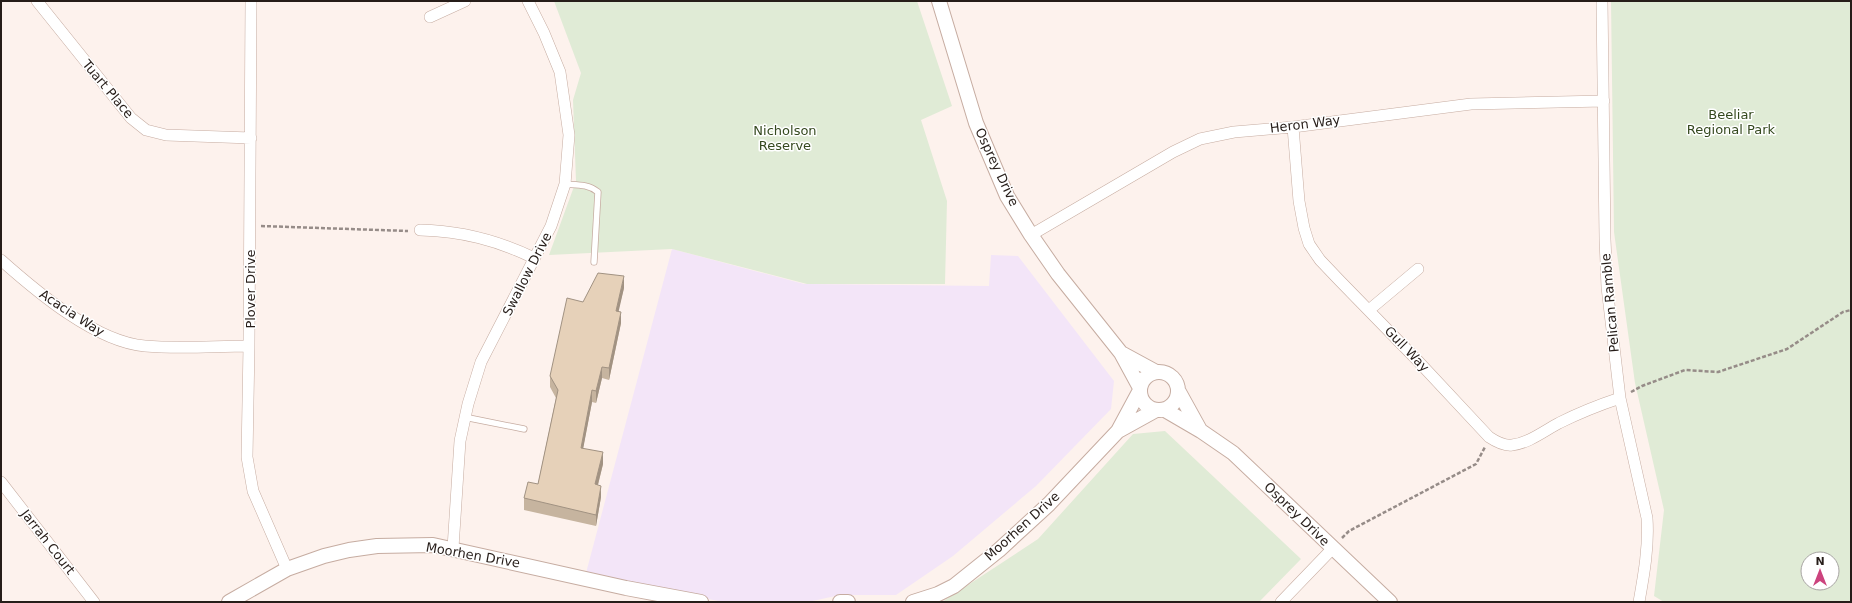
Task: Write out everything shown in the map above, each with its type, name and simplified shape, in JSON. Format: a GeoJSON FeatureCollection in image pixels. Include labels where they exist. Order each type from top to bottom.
{"type":"FeatureCollection","features":[{"type":"Feature","properties":{"kind":"street","name":"Tuart Place"},"geometry":{"type":"LineString","coordinates":[[37,1],[123,109],[131,118],[146,130],[166,135],[251,138]]}},
{"type":"Feature","properties":{"kind":"street","name":"Plover Drive"},"geometry":{"type":"LineString","coordinates":[[251,1],[251,138],[247,457],[253,490],[287,569]]}},
{"type":"Feature","properties":{"kind":"street"},"geometry":{"type":"LineString","coordinates":[[430,17],[465,1]]}},
{"type":"Feature","properties":{"kind":"street","name":"Swallow Drive"},"geometry":{"type":"LineString","coordinates":[[453,548],[460,441],[464,417],[481,362],[551,226],[565,184],[569,135],[560,72],[544,33],[528,1]]}},
{"type":"Feature","properties":{"kind":"street","name":"Osprey Drive"},"geometry":{"type":"LineString","coordinates":[[939,1],[976,123],[1007,196],[1031,235],[1058,274],[1121,353],[1140,390]]}},
{"type":"Feature","properties":{"kind":"street","name":"Pelican Ramble"},"geometry":{"type":"LineString","coordinates":[[1602,1],[1607,287],[1620,398],[1647,518],[1647,550],[1639,602]]}},
{"type":"Feature","properties":{"kind":"street","name":"Heron Way"},"geometry":{"type":"LineString","coordinates":[[1031,235],[1173,152],[1200,139],[1234,132],[1293,127],[1471,104],[1604,100]]}},
{"type":"Feature","properties":{"kind":"street","name":"Gull Way"},"geometry":{"type":"LineString","coordinates":[[1293,127],[1299,201],[1304,228],[1309,244],[1320,260],[1495,442],[1510,445],[1525,442],[1560,422],[1593,407],[1620,398]]}},
{"type":"Feature","properties":{"kind":"street"},"geometry":{"type":"LineString","coordinates":[[420,230],[445,230],[465,234],[506,245],[534,258]]}},
{"type":"Feature","properties":{"kind":"street","name":"Acacia Way"},"geometry":{"type":"LineString","coordinates":[[1,260],[33,288],[71,314],[105,335],[124,342],[145,346],[249,346]]}},
{"type":"Feature","properties":{"kind":"street"},"geometry":{"type":"LineString","coordinates":[[1369,310],[1418,268]]}},
{"type":"Feature","properties":{"kind":"street","name":"Osprey Drive"},"geometry":{"type":"LineString","coordinates":[[1121,353],[1156,372]]}},
{"type":"Feature","properties":{"kind":"street"},"geometry":{"type":"LineString","coordinates":[[1156,372],[1167,373],[1172,376],[1178,386],[1179,392],[1175,403],[1161,410],[1144,404],[1140,390],[1145,377],[1156,372]]}},
{"type":"Feature","properties":{"kind":"street","name":"Moorhen Drive"},"geometry":{"type":"LineString","coordinates":[[913,602],[938,594],[954,586],[999,550],[1049,504],[1118,431],[1140,390]]}},
{"type":"Feature","properties":{"kind":"street","name":"Osprey Drive"},"geometry":{"type":"LineString","coordinates":[[1179,392],[1201,430]]}},
{"type":"Feature","properties":{"kind":"street","name":"Osprey Drive"},"geometry":{"type":"LineString","coordinates":[[1161,410],[1201,430],[1233,453],[1390,602]]}},
{"type":"Feature","properties":{"kind":"street","name":"Moorhen Drive"},"geometry":{"type":"LineString","coordinates":[[1118,431],[1161,410]]}},
{"type":"Feature","properties":{"kind":"street","name":"Jarrah Court"},"geometry":{"type":"LineString","coordinates":[[1,482],[94,602]]}},
{"type":"Feature","properties":{"kind":"street","name":"Moorhen Drive"},"geometry":{"type":"LineString","coordinates":[[229,602],[287,569],[349,550],[377,546],[433,545],[453,548],[626,588],[701,602]]}},
{"type":"Feature","properties":{"kind":"street"},"geometry":{"type":"LineString","coordinates":[[1281,602],[1333,548]]}},
{"type":"Feature","properties":{"kind":"street"},"geometry":{"type":"LineString","coordinates":[[840,602],[848,602]]}},
{"type":"Feature","properties":{"kind":"lane"},"geometry":{"type":"LineString","coordinates":[[565,184],[585,185],[598,192],[594,262]]}},
{"type":"Feature","properties":{"kind":"lane"},"geometry":{"type":"LineString","coordinates":[[464,417],[524,429]]}},
{"type":"Feature","properties":{"kind":"path"},"geometry":{"type":"LineString","coordinates":[[250,226],[400,232],[420,230]]}},
{"type":"Feature","properties":{"kind":"path"},"geometry":{"type":"LineString","coordinates":[[1620,398],[1642,386],[1686,370],[1718,372],[1787,349],[1843,312],[1851,310]]}},
{"type":"Feature","properties":{"kind":"path"},"geometry":{"type":"LineString","coordinates":[[1333,548],[1349,531],[1476,464],[1489,437]]}},
{"type":"Feature","properties":{"kind":"shaded area"},"geometry":{"type":"Polygon","coordinates":[[[672,249],[804,284],[989,286],[991,255],[1018,256],[1114,381],[1111,409],[1036,486],[953,556],[896,595],[840,595],[808,602],[724,602],[628,584],[586,573],[672,249]]]}},
{"type":"Feature","properties":{"kind":"green space","name":"Nicholson Reserve"},"geometry":{"type":"Polygon","coordinates":[[[554,1],[917,1],[952,106],[921,120],[947,201],[945,284],[807,284],[672,249],[549,255],[576,181],[573,100],[581,73],[554,1]]]}},
{"type":"Feature","properties":{"kind":"green space","name":"Beeliar Regional Park"},"geometry":{"type":"Polygon","coordinates":[[[1611,1],[1851,1],[1851,602],[1664,602],[1654,596],[1664,510],[1635,383],[1614,232],[1611,1]]]}},
{"type":"Feature","properties":{"kind":"green space"},"geometry":{"type":"Polygon","coordinates":[[[1165,431],[1301,559],[1259,602],[942,602],[1038,539],[1133,434],[1165,431]]]}},
{"type":"Feature","properties":{"kind":"building"},"geometry":{"type":"Polygon","coordinates":[[[598,273],[624,276],[616,311],[621,312],[609,368],[602,367],[596,391],[592,390],[581,448],[603,452],[595,484],[601,486],[596,515],[524,498],[528,482],[538,484],[558,390],[550,376],[567,298],[583,302],[598,273]]]}}]}
